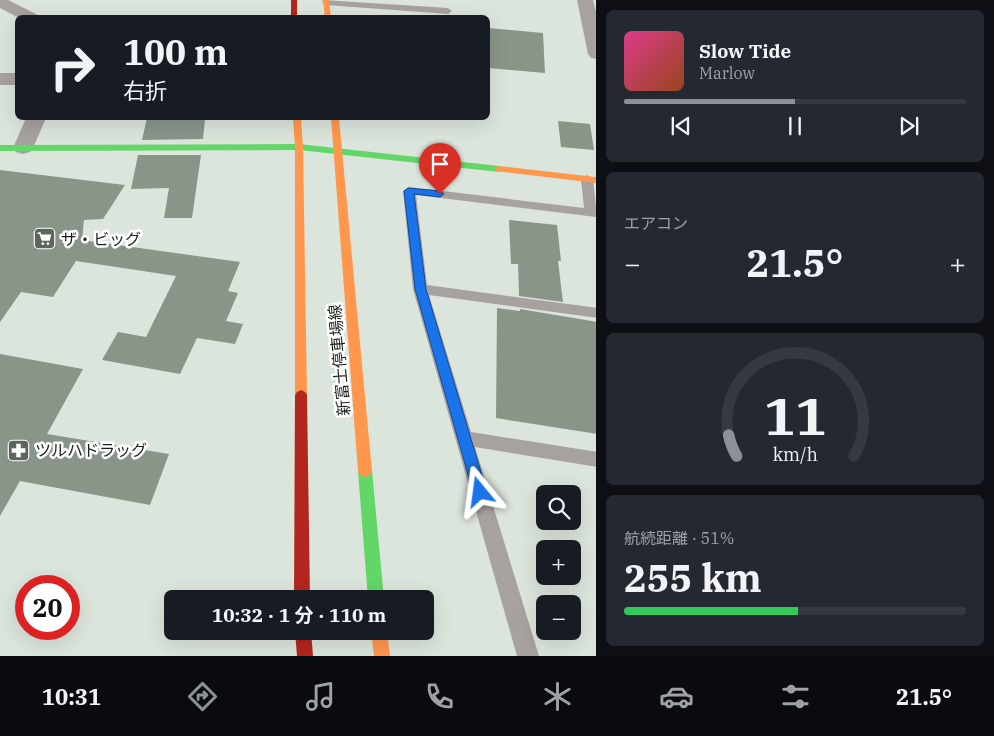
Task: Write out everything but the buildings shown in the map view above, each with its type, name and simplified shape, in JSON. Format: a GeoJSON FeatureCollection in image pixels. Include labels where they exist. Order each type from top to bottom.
{"type":"FeatureCollection","features":[{"type":"Feature","properties":{"kind":"main road"},"geometry":{"type":"LineString","coordinates":[[294,0],[294,15]]}},
{"type":"Feature","properties":{"kind":"main road"},"geometry":{"type":"LineString","coordinates":[[326,1],[328,15]]}},
{"type":"Feature","properties":{"kind":"main road"},"geometry":{"type":"LineString","coordinates":[[297,120],[299,147],[302,590]]}},
{"type":"Feature","properties":{"kind":"main road","name":"新富士停車場線"},"geometry":{"type":"LineString","coordinates":[[335,120],[375,590]]}},
{"type":"Feature","properties":{"kind":"main road"},"geometry":{"type":"LineString","coordinates":[[0,148],[299,147],[592,179]]}},
{"type":"Feature","properties":{"kind":"main road"},"geometry":{"type":"LineString","coordinates":[[304,640],[305,656]]}},
{"type":"Feature","properties":{"kind":"main road"},"geometry":{"type":"LineString","coordinates":[[380,640],[382,656]]}},
{"type":"Feature","properties":{"kind":"street"},"geometry":{"type":"LineString","coordinates":[[585,0],[596,54]]}},
{"type":"Feature","properties":{"kind":"street"},"geometry":{"type":"LineString","coordinates":[[0,2],[26,15]]}},
{"type":"Feature","properties":{"kind":"street"},"geometry":{"type":"LineString","coordinates":[[0,79],[15,79]]}},
{"type":"Feature","properties":{"kind":"street"},"geometry":{"type":"LineString","coordinates":[[23,148],[35,120]]}},
{"type":"Feature","properties":{"kind":"lane"},"geometry":{"type":"LineString","coordinates":[[326,1],[448,11]]}},
{"type":"Feature","properties":{"kind":"lane"},"geometry":{"type":"LineString","coordinates":[[528,656],[420,289],[408,191],[594,212],[592,179]]}},
{"type":"Feature","properties":{"kind":"lane"},"geometry":{"type":"LineString","coordinates":[[420,289],[596,313]]}},
{"type":"Feature","properties":{"kind":"lane"},"geometry":{"type":"LineString","coordinates":[[464,438],[596,460]]}},
{"type":"Feature","properties":{"kind":"traffic: fast"},"geometry":{"type":"LineString","coordinates":[[0,148],[299,147],[499,169]]}},
{"type":"Feature","properties":{"kind":"traffic: fast"},"geometry":{"type":"LineString","coordinates":[[365,471],[375,590]]}},
{"type":"Feature","properties":{"kind":"traffic: slow"},"geometry":{"type":"LineString","coordinates":[[326,0],[328,15]]}},
{"type":"Feature","properties":{"kind":"traffic: slow"},"geometry":{"type":"LineString","coordinates":[[297,120],[301,395]]}},
{"type":"Feature","properties":{"kind":"traffic: slow"},"geometry":{"type":"LineString","coordinates":[[335,120],[365,471]]}},
{"type":"Feature","properties":{"kind":"traffic: slow"},"geometry":{"type":"LineString","coordinates":[[499,169],[596,180]]}},
{"type":"Feature","properties":{"kind":"traffic: slow"},"geometry":{"type":"LineString","coordinates":[[380,640],[382,656]]}},
{"type":"Feature","properties":{"kind":"traffic: jam"},"geometry":{"type":"LineString","coordinates":[[294,0],[294,15]]}},
{"type":"Feature","properties":{"kind":"traffic: jam"},"geometry":{"type":"LineString","coordinates":[[301,395],[302,590]]}},
{"type":"Feature","properties":{"kind":"traffic: jam"},"geometry":{"type":"LineString","coordinates":[[304,640],[305,656]]}},
{"type":"Feature","properties":{"kind":"place","name":"ザ・ビッグ"},"geometry":{"type":"Point","coordinates":[45,239]}},
{"type":"Feature","properties":{"kind":"place","name":"ツルハドラッグ"},"geometry":{"type":"Point","coordinates":[19,450]}},
{"type":"Feature","properties":{"kind":"route"},"geometry":{"type":"LineString","coordinates":[[440,194],[408,191],[420,289],[480,492]]}}]}
